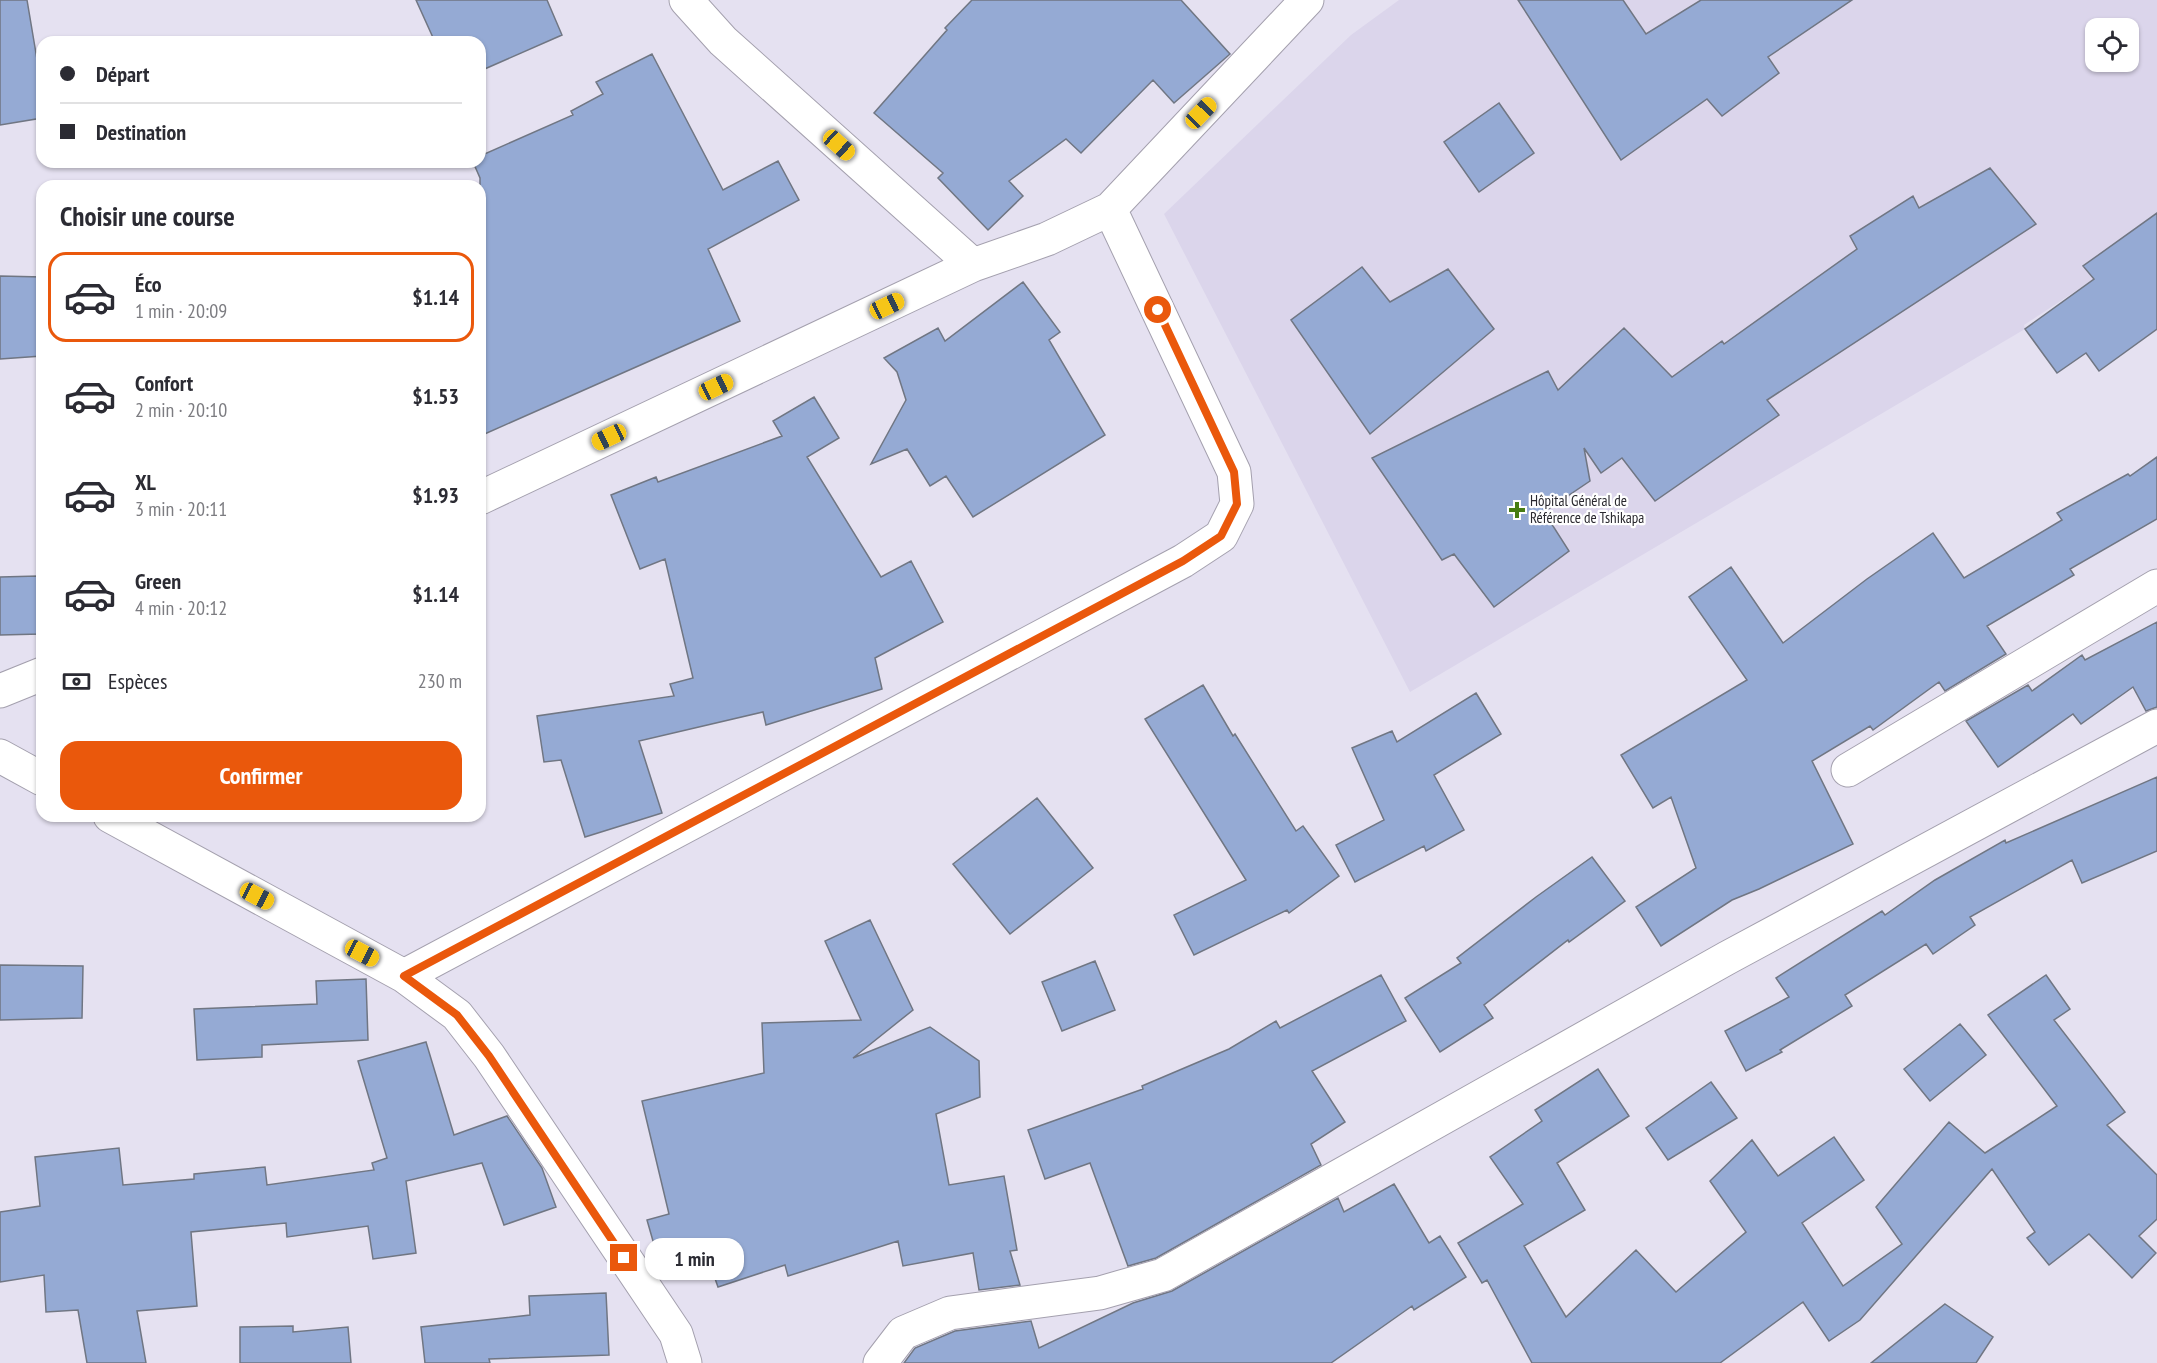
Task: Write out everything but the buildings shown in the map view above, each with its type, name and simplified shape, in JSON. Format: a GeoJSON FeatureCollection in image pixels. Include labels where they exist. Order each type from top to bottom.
{"type":"FeatureCollection","features":[{"type":"Feature","properties":{"kind":"street"},"geometry":{"type":"LineString","coordinates":[[686,0],[723,41],[973,265]]}},
{"type":"Feature","properties":{"kind":"street"},"geometry":{"type":"LineString","coordinates":[[486,495],[973,265],[1047,239],[1110,209],[1307,0]]}},
{"type":"Feature","properties":{"kind":"street"},"geometry":{"type":"LineString","coordinates":[[404,976],[1183,561],[1221,536],[1237,504],[1234,472],[1110,209]]}},
{"type":"Feature","properties":{"kind":"street"},"geometry":{"type":"LineString","coordinates":[[1848,770],[2157,586]]}},
{"type":"Feature","properties":{"kind":"street"},"geometry":{"type":"LineString","coordinates":[[0,691],[36,676]]}},
{"type":"Feature","properties":{"kind":"street"},"geometry":{"type":"LineString","coordinates":[[880,1363],[903,1333],[950,1313],[1100,1293],[1163,1275],[1727,958],[2157,726]]}},
{"type":"Feature","properties":{"kind":"street"},"geometry":{"type":"LineString","coordinates":[[0,756],[36,776]]}},
{"type":"Feature","properties":{"kind":"street"},"geometry":{"type":"LineString","coordinates":[[121,822],[404,976],[457,1015],[489,1056],[676,1334],[685,1363]]}},
{"type":"Feature","properties":{"kind":"shaded area","name":"Hôpital Général de Référence de Tshikapa"},"geometry":{"type":"Polygon","coordinates":[[[1399,0],[2157,0],[2157,245],[2094,279],[2024,325],[2025,329],[1410,692],[1164,214],[1351,35],[1399,0]]]}},
{"type":"Feature","properties":{"kind":"place","name":"Hôpital Général de Référence de Tshikapa"},"geometry":{"type":"Point","coordinates":[1517,510]}},
{"type":"Feature","properties":{"kind":"route"},"geometry":{"type":"LineString","coordinates":[[624,1258],[489,1056],[457,1015],[404,976],[1183,561],[1221,536],[1237,504],[1234,472],[1158,310]]}}]}
